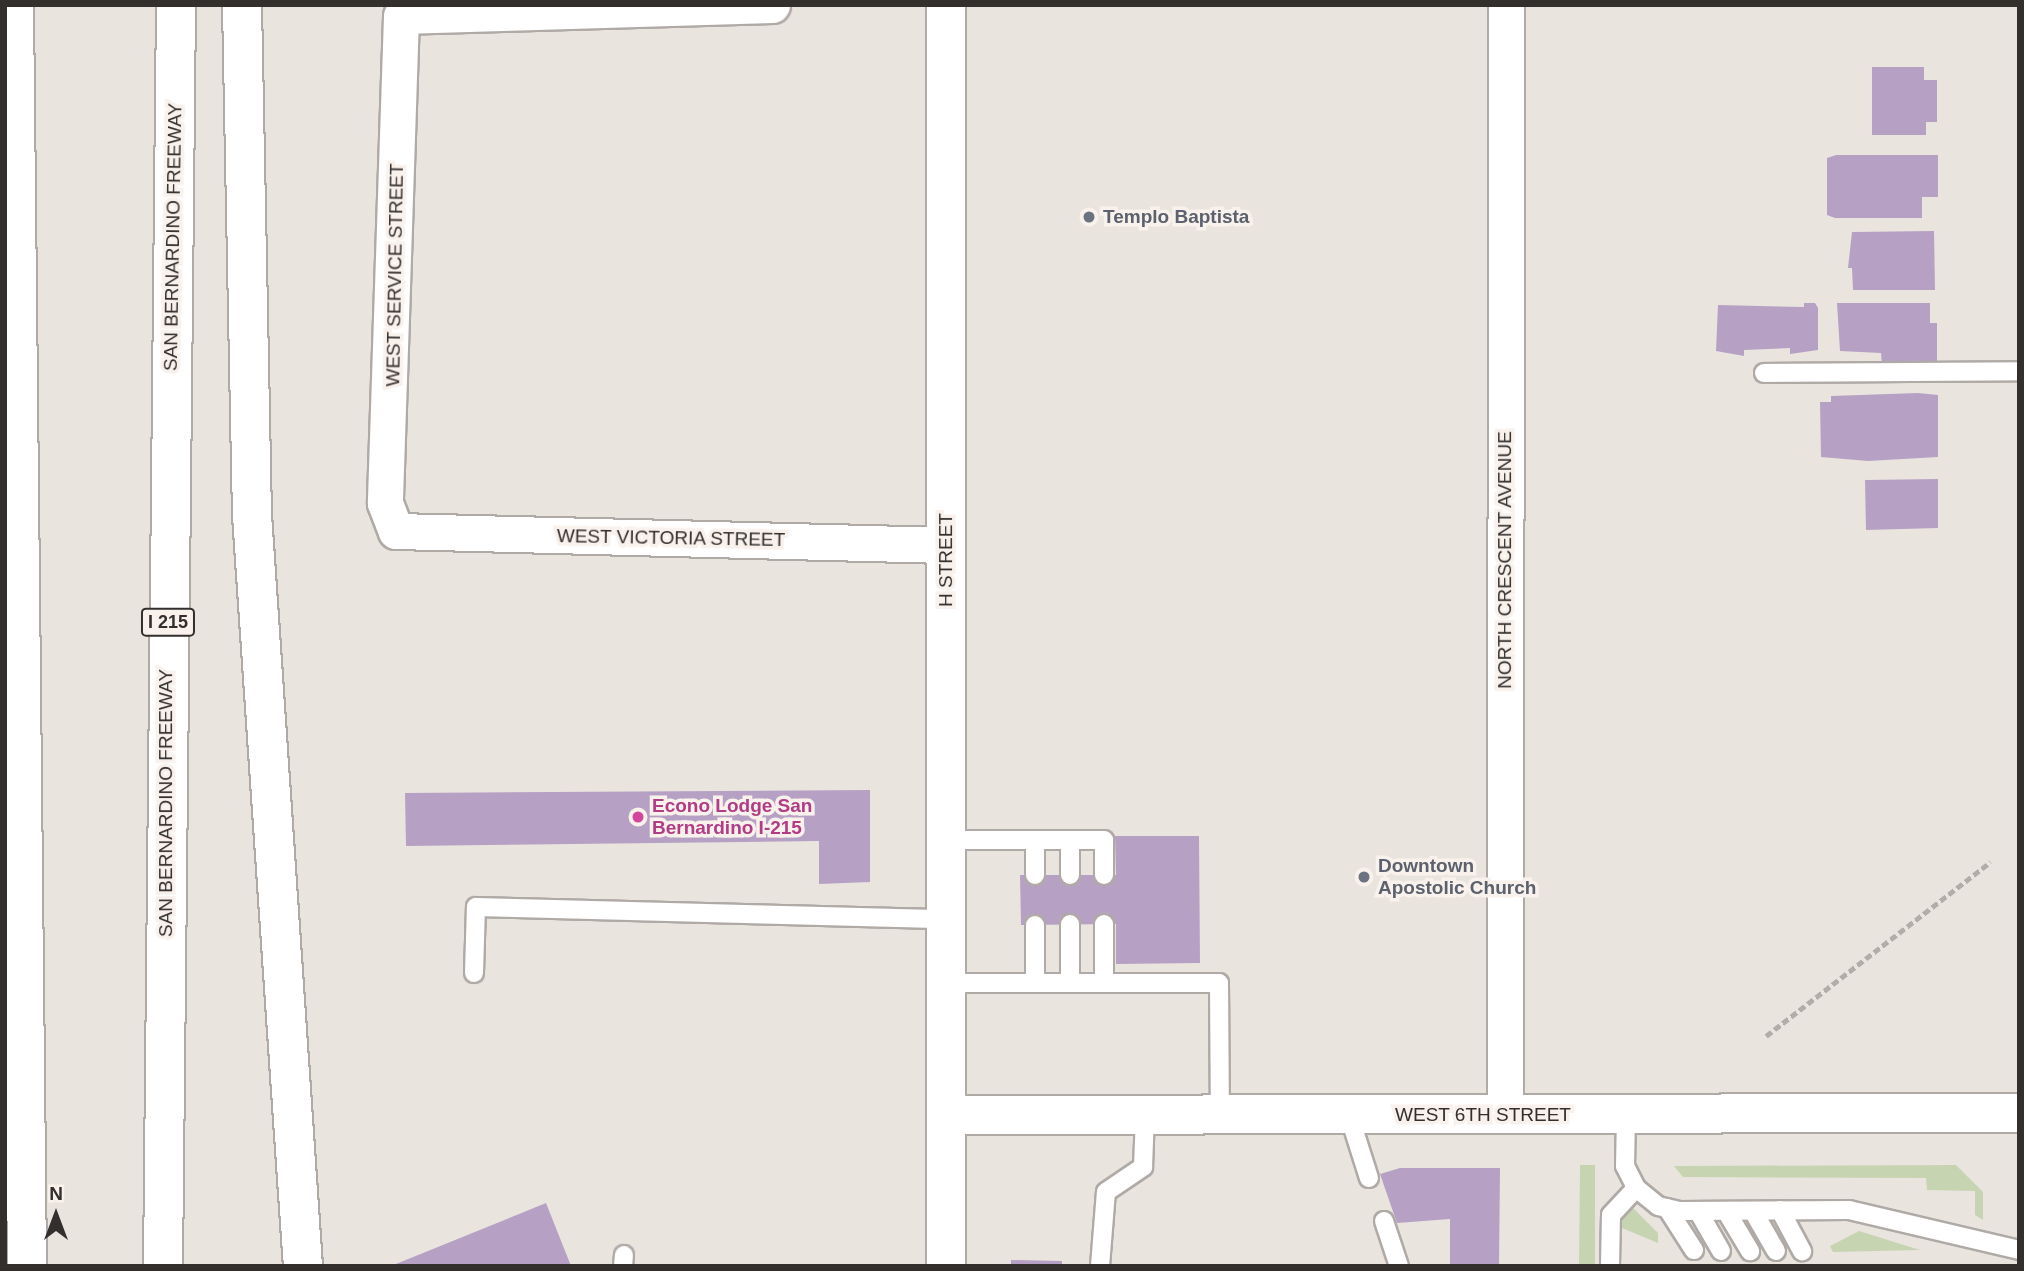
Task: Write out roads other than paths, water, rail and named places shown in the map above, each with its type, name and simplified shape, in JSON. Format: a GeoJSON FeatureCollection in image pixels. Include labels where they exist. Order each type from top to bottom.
{"type":"FeatureCollection","features":[{"type":"Feature","properties":{"kind":"main road"},"geometry":{"type":"LineString","coordinates":[[14,5],[27,1266]]}},
{"type":"Feature","properties":{"kind":"main road","name":"SAN BERNARDINO FREEWAY"},"geometry":{"type":"LineString","coordinates":[[164,1257],[176,5]]}},
{"type":"Feature","properties":{"kind":"main road"},"geometry":{"type":"LineString","coordinates":[[242,5],[252,515],[303,1266]]}},
{"type":"Feature","properties":{"kind":"main road","name":"H STREET"},"geometry":{"type":"LineString","coordinates":[[946,5],[946,1266]]}},
{"type":"Feature","properties":{"kind":"main road","name":"WEST 6TH STREET"},"geometry":{"type":"LineString","coordinates":[[946,1115],[2019,1113]]}},
{"type":"Feature","properties":{"kind":"street","name":"WEST SERVICE STREET"},"geometry":{"type":"LineString","coordinates":[[396,531],[385,503],[383,466],[391,441],[401,16],[772,5]]}},
{"type":"Feature","properties":{"kind":"street","name":"NORTH CRESCENT AVENUE"},"geometry":{"type":"LineString","coordinates":[[1505,1115],[1506,5]]}},
{"type":"Feature","properties":{"kind":"street","name":"WEST VICTORIA STREET"},"geometry":{"type":"LineString","coordinates":[[396,531],[946,545]]}},
{"type":"Feature","properties":{"kind":"lane"},"geometry":{"type":"LineString","coordinates":[[1764,373],[2019,371]]}},
{"type":"Feature","properties":{"kind":"lane"},"geometry":{"type":"LineString","coordinates":[[946,840],[1104,840],[1104,875]]}},
{"type":"Feature","properties":{"kind":"lane"},"geometry":{"type":"LineString","coordinates":[[1035,840],[1035,875]]}},
{"type":"Feature","properties":{"kind":"lane"},"geometry":{"type":"LineString","coordinates":[[1070,840],[1070,875]]}},
{"type":"Feature","properties":{"kind":"lane"},"geometry":{"type":"LineString","coordinates":[[474,974],[476,907],[946,919]]}},
{"type":"Feature","properties":{"kind":"lane"},"geometry":{"type":"LineString","coordinates":[[1070,924],[1070,982]]}},
{"type":"Feature","properties":{"kind":"lane"},"geometry":{"type":"LineString","coordinates":[[1104,924],[1104,983]]}},
{"type":"Feature","properties":{"kind":"lane"},"geometry":{"type":"LineString","coordinates":[[1035,925],[1035,982]]}},
{"type":"Feature","properties":{"kind":"lane"},"geometry":{"type":"LineString","coordinates":[[946,983],[1219,983],[1220,1115]]}},
{"type":"Feature","properties":{"kind":"lane"},"geometry":{"type":"LineString","coordinates":[[1100,1266],[1106,1192],[1143,1167],[1146,1115]]}},
{"type":"Feature","properties":{"kind":"lane"},"geometry":{"type":"LineString","coordinates":[[1349,1115],[1369,1178]]}},
{"type":"Feature","properties":{"kind":"lane"},"geometry":{"type":"LineString","coordinates":[[1626,1115],[1625,1166],[1636,1188],[1667,1208],[1693,1250]]}},
{"type":"Feature","properties":{"kind":"lane"},"geometry":{"type":"LineString","coordinates":[[1610,1266],[1611,1215],[1636,1188]]}},
{"type":"Feature","properties":{"kind":"lane"},"geometry":{"type":"LineString","coordinates":[[1667,1208],[1849,1210],[2019,1250]]}},
{"type":"Feature","properties":{"kind":"lane"},"geometry":{"type":"LineString","coordinates":[[1698,1210],[1721,1251]]}},
{"type":"Feature","properties":{"kind":"lane"},"geometry":{"type":"LineString","coordinates":[[1726,1210],[1750,1251]]}},
{"type":"Feature","properties":{"kind":"lane"},"geometry":{"type":"LineString","coordinates":[[1753,1210],[1776,1251]]}},
{"type":"Feature","properties":{"kind":"lane"},"geometry":{"type":"LineString","coordinates":[[1780,1210],[1802,1251]]}},
{"type":"Feature","properties":{"kind":"lane"},"geometry":{"type":"LineString","coordinates":[[1384,1221],[1399,1266]]}},
{"type":"Feature","properties":{"kind":"place","name":"Templo Baptista"},"geometry":{"type":"Point","coordinates":[1089,217]}},
{"type":"Feature","properties":{"kind":"place","name":"Econo Lodge San Bernardino I-215"},"geometry":{"type":"Point","coordinates":[638,817]}},
{"type":"Feature","properties":{"kind":"place","name":"Downtown Apostolic Church"},"geometry":{"type":"Point","coordinates":[1364,877]}}]}
